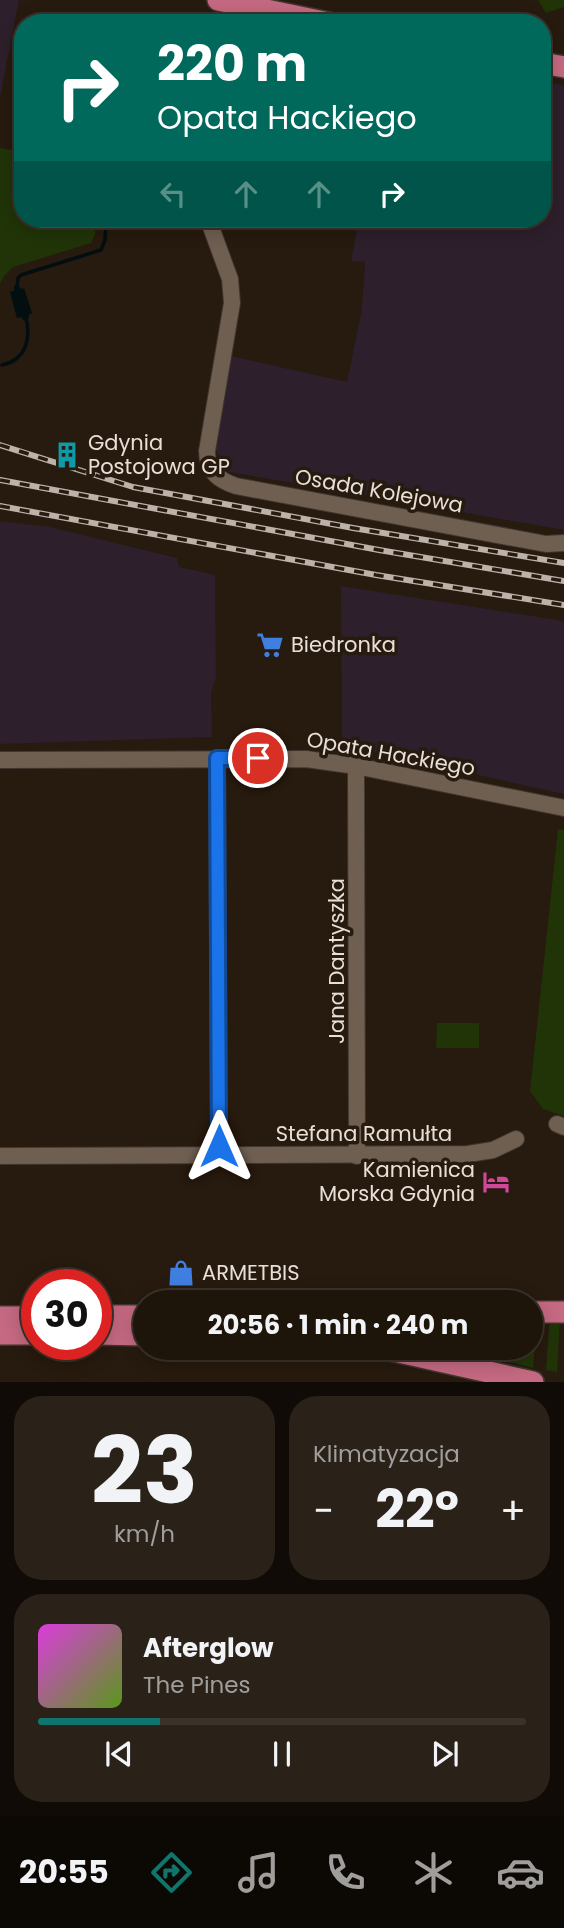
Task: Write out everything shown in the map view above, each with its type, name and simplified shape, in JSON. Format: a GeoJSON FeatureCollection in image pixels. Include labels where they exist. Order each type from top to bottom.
{"type":"FeatureCollection","features":[{"type":"Feature","properties":{"kind":"main road"},"geometry":{"type":"LineString","coordinates":[[218,0],[284,14]]}},
{"type":"Feature","properties":{"kind":"main road"},"geometry":{"type":"LineString","coordinates":[[543,1312],[564,1312]]}},
{"type":"Feature","properties":{"kind":"main road"},"geometry":{"type":"LineString","coordinates":[[112,1316],[133,1316]]}},
{"type":"Feature","properties":{"kind":"main road"},"geometry":{"type":"LineString","coordinates":[[0,1317],[21,1317]]}},
{"type":"Feature","properties":{"kind":"main road"},"geometry":{"type":"LineString","coordinates":[[0,1334],[21,1334]]}},
{"type":"Feature","properties":{"kind":"main road"},"geometry":{"type":"LineString","coordinates":[[112,1334],[133,1335]]}},
{"type":"Feature","properties":{"kind":"main road"},"geometry":{"type":"LineString","coordinates":[[434,1360],[533,1382]]}},
{"type":"Feature","properties":{"kind":"street","name":"Osada Kolejowa"},"geometry":{"type":"LineString","coordinates":[[211,228],[230,279],[232,303],[207,451],[208,464],[219,479],[236,486],[546,544],[564,543]]}},
{"type":"Feature","properties":{"kind":"street"},"geometry":{"type":"LineString","coordinates":[[217,758],[221,1155]]}},
{"type":"Feature","properties":{"kind":"street","name":"Opata Hackiego"},"geometry":{"type":"LineString","coordinates":[[0,760],[288,758],[356,766],[564,808]]}},
{"type":"Feature","properties":{"kind":"street","name":"Jana Dantyszka"},"geometry":{"type":"LineString","coordinates":[[356,766],[357,1156]]}},
{"type":"Feature","properties":{"kind":"street","name":"Stefana Ramułta"},"geometry":{"type":"LineString","coordinates":[[0,1156],[468,1154],[493,1150],[516,1139]]}},
{"type":"Feature","properties":{"kind":"shaded area"},"geometry":{"type":"Polygon","coordinates":[[[0,0],[19,0],[16,14],[14,14],[0,97],[0,0]]]}},
{"type":"Feature","properties":{"kind":"shaded area"},"geometry":{"type":"Polygon","coordinates":[[[551,83],[564,85],[564,530],[230,472],[215,449],[231,356],[347,382],[361,314],[365,262],[351,261],[357,228],[551,228],[551,83]]]}},
{"type":"Feature","properties":{"kind":"shaded area"},"geometry":{"type":"Polygon","coordinates":[[[18,285],[21,289],[24,288],[32,313],[28,320],[24,321],[21,317],[17,318],[10,292],[18,285]]]}},
{"type":"Feature","properties":{"kind":"shaded area"},"geometry":{"type":"Polygon","coordinates":[[[0,521],[50,527],[177,558],[179,567],[215,575],[216,677],[211,693],[212,737],[0,744],[0,521]]]}},
{"type":"Feature","properties":{"kind":"shaded area"},"geometry":{"type":"Polygon","coordinates":[[[341,586],[564,621],[564,794],[342,745],[341,586]]]}},
{"type":"Feature","properties":{"kind":"green space"},"geometry":{"type":"Polygon","coordinates":[[[538,0],[564,0],[564,7],[546,13],[538,0]]]}},
{"type":"Feature","properties":{"kind":"green space"},"geometry":{"type":"Polygon","coordinates":[[[0,148],[14,150],[14,228],[95,228],[91,243],[13,267],[0,284],[0,148]]]}},
{"type":"Feature","properties":{"kind":"green space"},"geometry":{"type":"Polygon","coordinates":[[[558,829],[564,830],[564,1116],[543,1109],[530,1091],[558,829]]]}},
{"type":"Feature","properties":{"kind":"green space"},"geometry":{"type":"Polygon","coordinates":[[[437,1023],[479,1023],[479,1048],[436,1048],[437,1023]]]}},
{"type":"Feature","properties":{"kind":"green space"},"geometry":{"type":"Polygon","coordinates":[[[550,1318],[560,1318],[557,1372],[546,1370],[550,1318]]]}},
{"type":"Feature","properties":{"kind":"green space"},"geometry":{"type":"Polygon","coordinates":[[[503,1360],[534,1360],[533,1368],[503,1360]]]}},
{"type":"Feature","properties":{"kind":"waterway"},"geometry":{"type":"LineString","coordinates":[[17,287],[21,275],[101,250],[106,228]]}},
{"type":"Feature","properties":{"kind":"waterway"},"geometry":{"type":"LineString","coordinates":[[2,365],[17,359],[25,348],[28,334],[26,318]]}},
{"type":"Feature","properties":{"kind":"railway"},"geometry":{"type":"LineString","coordinates":[[0,445],[133,487],[353,528],[564,563]]}},
{"type":"Feature","properties":{"kind":"railway"},"geometry":{"type":"LineString","coordinates":[[0,480],[564,581]]}},
{"type":"Feature","properties":{"kind":"railway"},"geometry":{"type":"LineString","coordinates":[[0,506],[376,575],[564,605]]}},
{"type":"Feature","properties":{"kind":"place","name":"Gdynia Postojowa GP"},"geometry":{"type":"Point","coordinates":[67,455]}},
{"type":"Feature","properties":{"kind":"place","name":"Biedronka"},"geometry":{"type":"Point","coordinates":[270,645]}},
{"type":"Feature","properties":{"kind":"place","name":"Kamienica Morska Gdynia"},"geometry":{"type":"Point","coordinates":[496,1182]}},
{"type":"Feature","properties":{"kind":"place","name":"ARMETBIS"},"geometry":{"type":"Point","coordinates":[181,1273]}},
{"type":"Feature","properties":{"kind":"route"},"geometry":{"type":"LineString","coordinates":[[219,1146],[217,758],[258,758]]}}]}
